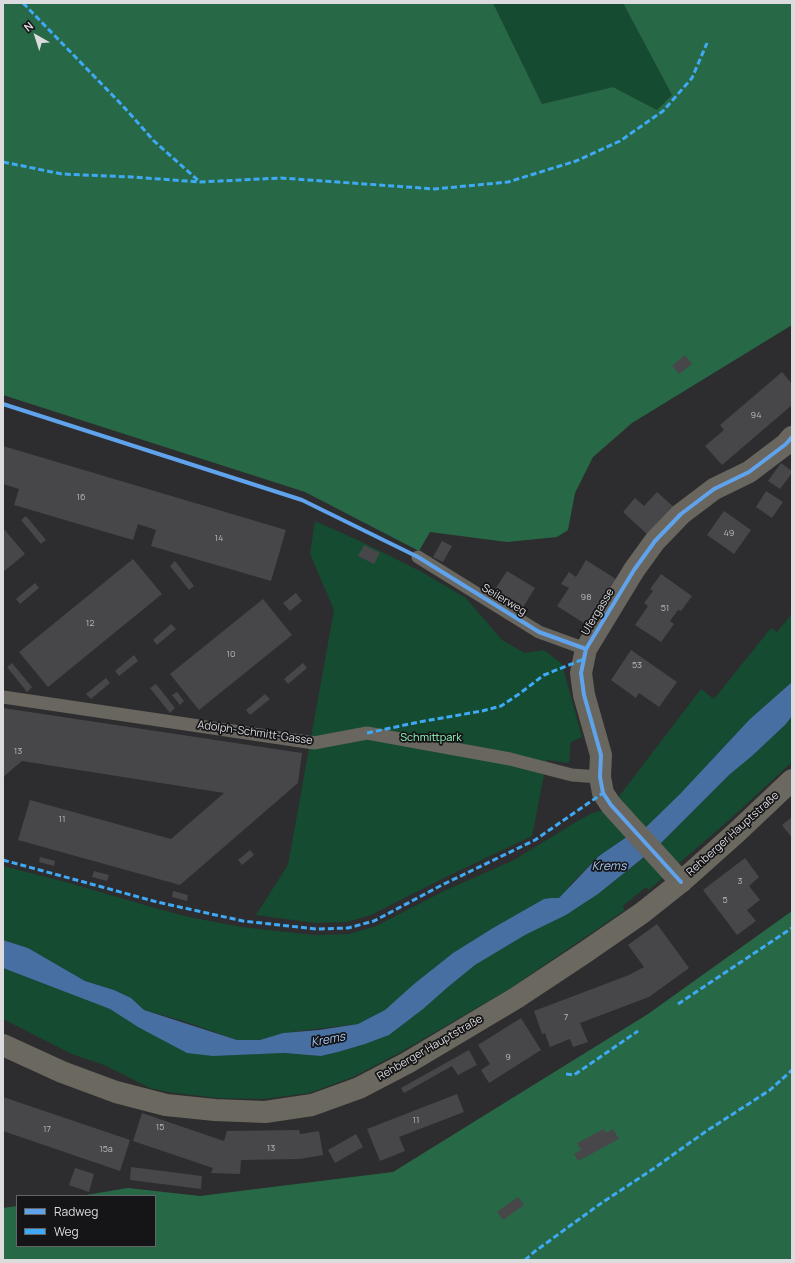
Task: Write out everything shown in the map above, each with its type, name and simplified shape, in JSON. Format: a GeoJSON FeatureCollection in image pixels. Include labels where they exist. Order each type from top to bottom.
{"type":"FeatureCollection","features":[{"type":"Feature","properties":{"kind":"main road","name":"Rehberger Hauptstraße"},"geometry":{"type":"LineString","coordinates":[[3,1045],[62,1072],[116,1092],[166,1105],[215,1110],[265,1112],[312,1105],[359,1088],[407,1063],[516,998],[584,953],[642,913],[676,876],[737,832],[792,780]]}},
{"type":"Feature","properties":{"kind":"street","name":"Ufergasse"},"geometry":{"type":"LineString","coordinates":[[676,876],[611,805],[603,793],[600,777],[601,756],[584,695],[580,673],[586,649],[634,570],[655,541],[681,514],[714,489],[749,472],[786,444],[792,437]]}},
{"type":"Feature","properties":{"kind":"lane","name":"Seilerweg"},"geometry":{"type":"LineString","coordinates":[[418,557],[539,632],[586,649]]}},
{"type":"Feature","properties":{"kind":"lane","name":"Adolph-Schmitt-Gasse"},"geometry":{"type":"LineString","coordinates":[[3,697],[314,743],[367,733],[510,759],[572,775],[600,777]]}},
{"type":"Feature","properties":{"kind":"green space"},"geometry":{"type":"Polygon","coordinates":[[[3,3],[493,3],[542,104],[613,87],[657,110],[672,95],[623,3],[792,3],[792,325],[632,423],[593,457],[575,493],[568,530],[557,537],[507,542],[430,532],[419,551],[305,492],[3,395],[3,3]]]}},
{"type":"Feature","properties":{"kind":"green space"},"geometry":{"type":"Polygon","coordinates":[[[493,3],[623,3],[672,95],[657,110],[613,87],[542,104],[493,3]]]}},
{"type":"Feature","properties":{"kind":"green space","name":"Schmittpark"},"geometry":{"type":"Polygon","coordinates":[[[315,521],[362,542],[420,571],[466,598],[502,640],[525,653],[544,650],[562,664],[582,737],[571,742],[569,763],[547,760],[532,836],[371,915],[347,922],[316,923],[256,915],[288,865],[334,610],[310,554],[315,521]]]}},
{"type":"Feature","properties":{"kind":"green space"},"geometry":{"type":"Polygon","coordinates":[[[792,614],[792,682],[750,719],[680,794],[644,829],[617,799],[701,689],[714,699],[771,628],[777,632],[792,614]]]}},
{"type":"Feature","properties":{"kind":"green space"},"geometry":{"type":"Polygon","coordinates":[[[792,716],[792,762],[728,821],[677,865],[659,845],[729,775],[786,724],[792,716]]]}},
{"type":"Feature","properties":{"kind":"green space"},"geometry":{"type":"Polygon","coordinates":[[[605,810],[628,836],[599,856],[572,883],[565,893],[559,898],[544,900],[493,928],[453,953],[414,984],[385,1010],[358,1024],[283,1033],[260,1040],[237,1040],[183,1021],[144,1010],[131,998],[114,990],[85,981],[28,948],[3,940],[3,866],[189,917],[241,927],[314,935],[349,934],[376,926],[444,891],[514,860],[592,813],[605,810]]]}},
{"type":"Feature","properties":{"kind":"green space"},"geometry":{"type":"Polygon","coordinates":[[[646,856],[664,877],[649,890],[646,887],[623,906],[625,910],[509,989],[401,1052],[353,1077],[309,1093],[264,1099],[217,1098],[168,1092],[150,1088],[104,1065],[72,1054],[3,1019],[3,968],[110,1009],[138,1027],[213,1056],[284,1053],[321,1056],[338,1052],[389,1035],[423,1009],[475,965],[525,935],[566,915],[598,894],[646,856]]]}},
{"type":"Feature","properties":{"kind":"green space"},"geometry":{"type":"Polygon","coordinates":[[[792,911],[792,1260],[3,1260],[3,1208],[16,1206],[16,1247],[156,1247],[156,1195],[86,1195],[128,1188],[200,1196],[393,1172],[648,1014],[792,911]]]}},
{"type":"Feature","properties":{"kind":"water","name":"Krems"},"geometry":{"type":"Polygon","coordinates":[[[792,682],[792,716],[786,724],[729,775],[659,845],[598,894],[566,915],[525,935],[475,965],[423,1009],[389,1035],[365,1044],[321,1056],[284,1053],[213,1056],[187,1053],[138,1027],[110,1009],[3,968],[3,940],[28,948],[85,981],[114,990],[131,998],[144,1010],[237,1040],[260,1040],[283,1033],[319,1030],[358,1024],[385,1010],[414,984],[453,953],[544,899],[559,898],[599,856],[628,836],[644,829],[680,794],[750,719],[792,682]]]}},
{"type":"Feature","properties":{"kind":"building"},"geometry":{"type":"Polygon","coordinates":[[[685,355],[692,364],[679,374],[672,366],[685,355]]]}},
{"type":"Feature","properties":{"kind":"building"},"geometry":{"type":"Polygon","coordinates":[[[782,372],[792,384],[792,405],[722,465],[705,446],[724,430],[720,425],[782,372]]]}},
{"type":"Feature","properties":{"kind":"building"},"geometry":{"type":"Polygon","coordinates":[[[3,446],[286,530],[271,581],[151,546],[156,530],[138,524],[133,540],[14,505],[19,489],[3,484],[3,446]]]}},
{"type":"Feature","properties":{"kind":"building"},"geometry":{"type":"Polygon","coordinates":[[[781,463],[792,471],[792,473],[780,489],[768,481],[781,463]]]}},
{"type":"Feature","properties":{"kind":"building"},"geometry":{"type":"Polygon","coordinates":[[[766,491],[783,502],[772,518],[756,507],[766,491]]]}},
{"type":"Feature","properties":{"kind":"building"},"geometry":{"type":"Polygon","coordinates":[[[657,492],[676,509],[650,537],[623,512],[635,498],[644,506],[657,492]]]}},
{"type":"Feature","properties":{"kind":"building"},"geometry":{"type":"Polygon","coordinates":[[[724,511],[751,530],[734,554],[707,535],[724,511]]]}},
{"type":"Feature","properties":{"kind":"building"},"geometry":{"type":"Polygon","coordinates":[[[26,516],[46,540],[41,544],[21,520],[26,516]]]}},
{"type":"Feature","properties":{"kind":"building"},"geometry":{"type":"Polygon","coordinates":[[[3,528],[25,554],[3,572],[3,528]]]}},
{"type":"Feature","properties":{"kind":"building"},"geometry":{"type":"Polygon","coordinates":[[[442,541],[452,546],[443,562],[433,557],[442,541]]]}},
{"type":"Feature","properties":{"kind":"building"},"geometry":{"type":"Polygon","coordinates":[[[364,545],[380,553],[374,564],[358,556],[364,545]]]}},
{"type":"Feature","properties":{"kind":"building"},"geometry":{"type":"Polygon","coordinates":[[[133,559],[162,594],[48,687],[19,652],[133,559]]]}},
{"type":"Feature","properties":{"kind":"building"},"geometry":{"type":"Polygon","coordinates":[[[586,560],[619,581],[590,627],[557,606],[569,588],[561,584],[569,572],[576,577],[586,560]]]}},
{"type":"Feature","properties":{"kind":"building"},"geometry":{"type":"Polygon","coordinates":[[[175,561],[194,586],[189,590],[170,566],[175,561]]]}},
{"type":"Feature","properties":{"kind":"building"},"geometry":{"type":"Polygon","coordinates":[[[507,571],[535,588],[520,612],[492,594],[507,571]]]}},
{"type":"Feature","properties":{"kind":"building"},"geometry":{"type":"Polygon","coordinates":[[[661,574],[692,596],[681,611],[678,610],[670,621],[674,624],[661,642],[635,625],[648,606],[644,603],[653,591],[650,589],[661,574]]]}},
{"type":"Feature","properties":{"kind":"building"},"geometry":{"type":"Polygon","coordinates":[[[35,583],[39,588],[20,604],[16,599],[35,583]]]}},
{"type":"Feature","properties":{"kind":"building"},"geometry":{"type":"Polygon","coordinates":[[[296,593],[302,601],[290,611],[283,603],[296,593]]]}},
{"type":"Feature","properties":{"kind":"building"},"geometry":{"type":"Polygon","coordinates":[[[263,599],[292,635],[199,710],[170,674],[263,599]]]}},
{"type":"Feature","properties":{"kind":"building"},"geometry":{"type":"Polygon","coordinates":[[[171,624],[176,629],[157,645],[153,640],[171,624]]]}},
{"type":"Feature","properties":{"kind":"building"},"geometry":{"type":"Polygon","coordinates":[[[631,650],[677,682],[659,707],[639,693],[636,698],[611,680],[631,650]]]}},
{"type":"Feature","properties":{"kind":"building"},"geometry":{"type":"Polygon","coordinates":[[[134,655],[138,661],[119,676],[115,671],[134,655]]]}},
{"type":"Feature","properties":{"kind":"building"},"geometry":{"type":"Polygon","coordinates":[[[12,663],[32,687],[27,692],[7,667],[12,663]]]}},
{"type":"Feature","properties":{"kind":"building"},"geometry":{"type":"Polygon","coordinates":[[[303,663],[307,668],[288,684],[284,679],[303,663]]]}},
{"type":"Feature","properties":{"kind":"building"},"geometry":{"type":"Polygon","coordinates":[[[106,678],[110,683],[91,699],[86,694],[106,678]]]}},
{"type":"Feature","properties":{"kind":"building"},"geometry":{"type":"Polygon","coordinates":[[[156,684],[175,708],[170,713],[150,688],[156,684]]]}},
{"type":"Feature","properties":{"kind":"building"},"geometry":{"type":"Polygon","coordinates":[[[177,692],[184,701],[180,705],[172,695],[177,692]]]}},
{"type":"Feature","properties":{"kind":"building"},"geometry":{"type":"Polygon","coordinates":[[[265,694],[270,699],[250,715],[246,710],[265,694]]]}},
{"type":"Feature","properties":{"kind":"building"},"geometry":{"type":"Polygon","coordinates":[[[3,708],[302,753],[298,783],[180,885],[18,840],[30,800],[171,839],[224,793],[22,761],[3,777],[3,708]]]}},
{"type":"Feature","properties":{"kind":"building"},"geometry":{"type":"Polygon","coordinates":[[[792,817],[792,838],[782,825],[792,817]]]}},
{"type":"Feature","properties":{"kind":"building"},"geometry":{"type":"Polygon","coordinates":[[[250,850],[254,855],[242,865],[238,860],[250,850]]]}},
{"type":"Feature","properties":{"kind":"building"},"geometry":{"type":"Polygon","coordinates":[[[40,857],[55,861],[54,866],[39,862],[40,857]]]}},
{"type":"Feature","properties":{"kind":"building"},"geometry":{"type":"Polygon","coordinates":[[[745,858],[759,877],[749,886],[760,900],[747,910],[756,921],[737,935],[703,890],[745,858]]]}},
{"type":"Feature","properties":{"kind":"building"},"geometry":{"type":"Polygon","coordinates":[[[94,871],[109,875],[107,881],[92,877],[94,871]]]}},
{"type":"Feature","properties":{"kind":"building"},"geometry":{"type":"Polygon","coordinates":[[[173,891],[188,895],[187,901],[172,897],[173,891]]]}},
{"type":"Feature","properties":{"kind":"building"},"geometry":{"type":"Polygon","coordinates":[[[657,924],[689,968],[649,997],[580,1023],[588,1042],[573,1047],[570,1039],[550,1047],[545,1033],[542,1034],[534,1011],[629,975],[644,967],[628,945],[657,924]]]}},
{"type":"Feature","properties":{"kind":"building"},"geometry":{"type":"Polygon","coordinates":[[[521,1018],[541,1050],[489,1083],[481,1070],[490,1064],[478,1045],[521,1018]]]}},
{"type":"Feature","properties":{"kind":"building"},"geometry":{"type":"Polygon","coordinates":[[[469,1050],[477,1065],[458,1075],[452,1066],[404,1093],[401,1088],[469,1050]]]}},
{"type":"Feature","properties":{"kind":"building"},"geometry":{"type":"Polygon","coordinates":[[[457,1094],[464,1112],[399,1137],[405,1151],[380,1161],[367,1129],[457,1094]]]}},
{"type":"Feature","properties":{"kind":"building"},"geometry":{"type":"Polygon","coordinates":[[[3,1097],[130,1140],[120,1171],[3,1131],[3,1097]]]}},
{"type":"Feature","properties":{"kind":"building"},"geometry":{"type":"Polygon","coordinates":[[[142,1113],[224,1141],[227,1131],[299,1130],[300,1134],[319,1131],[323,1155],[300,1159],[241,1160],[240,1174],[211,1173],[213,1168],[133,1141],[142,1113]]]}},
{"type":"Feature","properties":{"kind":"building"},"geometry":{"type":"Polygon","coordinates":[[[604,1129],[606,1133],[613,1129],[619,1139],[578,1161],[574,1154],[581,1150],[577,1143],[604,1129]]]}},
{"type":"Feature","properties":{"kind":"building"},"geometry":{"type":"Polygon","coordinates":[[[356,1134],[363,1147],[335,1163],[328,1150],[356,1134]]]}},
{"type":"Feature","properties":{"kind":"building"},"geometry":{"type":"Polygon","coordinates":[[[131,1167],[202,1176],[201,1189],[130,1180],[131,1167]]]}},
{"type":"Feature","properties":{"kind":"building"},"geometry":{"type":"Polygon","coordinates":[[[75,1168],[94,1174],[89,1192],[69,1185],[75,1168]]]}},
{"type":"Feature","properties":{"kind":"building"},"geometry":{"type":"Polygon","coordinates":[[[518,1197],[524,1205],[503,1220],[497,1212],[518,1197]]]}},
{"type":"Feature","properties":{"kind":"marked path"},"geometry":{"type":"LineString","coordinates":[[23,3],[122,105],[154,141],[200,182]]}},
{"type":"Feature","properties":{"kind":"marked path"},"geometry":{"type":"LineString","coordinates":[[3,162],[62,174],[200,182],[281,178],[435,189],[508,182],[576,161],[620,141],[663,111],[692,78],[707,43]]}},
{"type":"Feature","properties":{"kind":"marked path"},"geometry":{"type":"LineString","coordinates":[[367,733],[501,706],[544,675],[584,659]]}},
{"type":"Feature","properties":{"kind":"marked path"},"geometry":{"type":"LineString","coordinates":[[3,860],[157,902],[243,921],[316,929],[348,928],[374,921],[442,885],[535,840],[603,793]]}},
{"type":"Feature","properties":{"kind":"marked path"},"geometry":{"type":"LineString","coordinates":[[678,1004],[792,928]]}},
{"type":"Feature","properties":{"kind":"marked path"},"geometry":{"type":"LineString","coordinates":[[566,1074],[574,1075],[638,1031]]}},
{"type":"Feature","properties":{"kind":"marked path"},"geometry":{"type":"LineString","coordinates":[[525,1260],[600,1204],[705,1132],[770,1090],[792,1070]]}},
{"type":"Feature","properties":{"kind":"cycle path"},"geometry":{"type":"LineString","coordinates":[[3,404],[302,500],[418,557],[539,632],[586,649]]}},
{"type":"Feature","properties":{"kind":"cycle path"},"geometry":{"type":"LineString","coordinates":[[681,882],[611,805],[603,793],[600,777],[601,755],[584,695],[581,673],[586,649],[634,570],[655,541],[681,514],[714,489],[749,472],[786,444],[792,437]]}}]}
